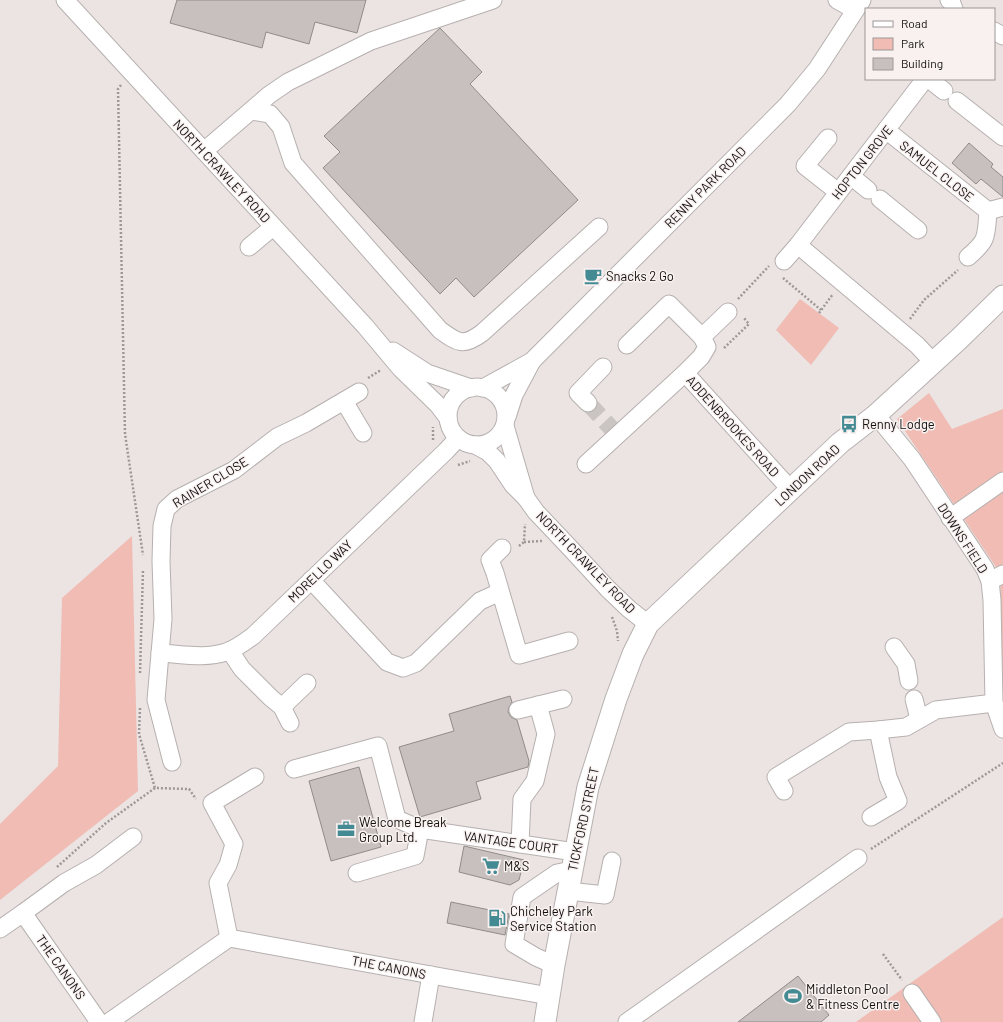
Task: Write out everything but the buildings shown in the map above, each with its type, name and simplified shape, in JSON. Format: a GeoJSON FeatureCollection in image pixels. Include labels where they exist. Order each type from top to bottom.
{"type":"FeatureCollection","features":[{"type":"Feature","properties":{"kind":"main road","name":"LONDON ROAD"},"geometry":{"type":"LineString","coordinates":[[648,624],[840,443],[876,415],[1003,296]]}},
{"type":"Feature","properties":{"kind":"main road","name":"TICKFORD STREET"},"geometry":{"type":"LineString","coordinates":[[545,1022],[554,965],[588,787],[599,750],[633,654],[648,624]]}},
{"type":"Feature","properties":{"kind":"street","name":"NORTH CRAWLEY ROAD"},"geometry":{"type":"LineString","coordinates":[[65,0],[379,342],[401,369],[434,401],[448,418]]}},
{"type":"Feature","properties":{"kind":"street"},"geometry":{"type":"LineString","coordinates":[[204,151],[269,95],[288,82],[371,41],[493,0]]}},
{"type":"Feature","properties":{"kind":"street"},"geometry":{"type":"LineString","coordinates":[[837,0],[858,5]]}},
{"type":"Feature","properties":{"kind":"street","name":"RENNY PARK ROAD"},"geometry":{"type":"LineString","coordinates":[[506,422],[514,395],[532,361],[788,104],[814,73],[858,5]]}},
{"type":"Feature","properties":{"kind":"street","name":"HOPTON GROVE"},"geometry":{"type":"LineString","coordinates":[[779,269],[924,80]]}},
{"type":"Feature","properties":{"kind":"street"},"geometry":{"type":"LineString","coordinates":[[930,80],[1003,137]]}},
{"type":"Feature","properties":{"kind":"street"},"geometry":{"type":"LineString","coordinates":[[251,111],[270,114],[281,127],[293,163],[440,330],[456,341],[474,339],[482,333],[599,227]]}},
{"type":"Feature","properties":{"kind":"street","name":"SAMUEL CLOSE"},"geometry":{"type":"LineString","coordinates":[[886,130],[996,209],[981,247],[964,263]]}},
{"type":"Feature","properties":{"kind":"street"},"geometry":{"type":"LineString","coordinates":[[828,138],[805,166],[838,192]]}},
{"type":"Feature","properties":{"kind":"street"},"geometry":{"type":"LineString","coordinates":[[851,176],[918,230]]}},
{"type":"Feature","properties":{"kind":"street"},"geometry":{"type":"LineString","coordinates":[[249,247],[273,226]]}},
{"type":"Feature","properties":{"kind":"street"},"geometry":{"type":"LineString","coordinates":[[798,244],[901,331],[933,362]]}},
{"type":"Feature","properties":{"kind":"street"},"geometry":{"type":"LineString","coordinates":[[627,345],[669,304],[702,337],[707,347],[702,357],[685,373]]}},
{"type":"Feature","properties":{"kind":"street"},"geometry":{"type":"LineString","coordinates":[[702,337],[728,312]]}},
{"type":"Feature","properties":{"kind":"street","name":"NORTH CRAWLEY ROAD"},"geometry":{"type":"LineString","coordinates":[[379,342],[427,373],[477,388]]}},
{"type":"Feature","properties":{"kind":"street","name":"RENNY PARK ROAD"},"geometry":{"type":"LineString","coordinates":[[477,388],[532,361]]}},
{"type":"Feature","properties":{"kind":"street"},"geometry":{"type":"LineString","coordinates":[[588,403],[578,393],[603,367]]}},
{"type":"Feature","properties":{"kind":"street","name":"ADDENBROOKES ROAD"},"geometry":{"type":"LineString","coordinates":[[586,464],[615,432],[685,373],[791,490]]}},
{"type":"Feature","properties":{"kind":"street"},"geometry":{"type":"LineString","coordinates":[[477,388],[490,390],[500,398],[504,404],[506,422],[502,433],[490,443],[475,446],[468,444],[453,433],[448,418],[448,410],[456,396],[463,391],[477,388]]}},
{"type":"Feature","properties":{"kind":"street","name":"RAINER CLOSE"},"geometry":{"type":"LineString","coordinates":[[172,762],[156,700],[162,620],[162,526],[166,509],[177,499],[234,470],[277,437],[306,423],[359,392]]}},
{"type":"Feature","properties":{"kind":"street"},"geometry":{"type":"LineString","coordinates":[[344,401],[363,433]]}},
{"type":"Feature","properties":{"kind":"street","name":"DOWNS FIELD"},"geometry":{"type":"LineString","coordinates":[[876,415],[912,460],[984,569],[996,577],[992,600],[997,696],[1003,729]]}},
{"type":"Feature","properties":{"kind":"street","name":"NORTH CRAWLEY ROAD"},"geometry":{"type":"LineString","coordinates":[[506,422],[526,498]]}},
{"type":"Feature","properties":{"kind":"street","name":"MORELLO WAY"},"geometry":{"type":"LineString","coordinates":[[160,653],[204,655],[219,654],[231,650],[253,636],[458,438]]}},
{"type":"Feature","properties":{"kind":"street","name":"NORTH CRAWLEY ROAD"},"geometry":{"type":"LineString","coordinates":[[475,446],[488,452],[492,456],[513,485],[526,498],[536,512],[608,589],[629,609],[648,624]]}},
{"type":"Feature","properties":{"kind":"street"},"geometry":{"type":"LineString","coordinates":[[950,518],[1003,481]]}},
{"type":"Feature","properties":{"kind":"street"},"geometry":{"type":"LineString","coordinates":[[502,548],[490,560],[519,655],[569,641]]}},
{"type":"Feature","properties":{"kind":"street"},"geometry":{"type":"LineString","coordinates":[[311,580],[387,662],[403,668],[416,663],[480,601],[500,592]]}},
{"type":"Feature","properties":{"kind":"street"},"geometry":{"type":"LineString","coordinates":[[894,647],[906,664],[909,681]]}},
{"type":"Feature","properties":{"kind":"street"},"geometry":{"type":"LineString","coordinates":[[231,650],[242,669],[282,707],[290,723]]}},
{"type":"Feature","properties":{"kind":"street"},"geometry":{"type":"LineString","coordinates":[[282,707],[307,683]]}},
{"type":"Feature","properties":{"kind":"street"},"geometry":{"type":"LineString","coordinates":[[784,791],[776,777],[849,732],[906,727],[936,710],[997,696]]}},
{"type":"Feature","properties":{"kind":"street"},"geometry":{"type":"LineString","coordinates":[[518,710],[563,698]]}},
{"type":"Feature","properties":{"kind":"street"},"geometry":{"type":"LineString","coordinates":[[914,699],[919,719]]}},
{"type":"Feature","properties":{"kind":"street"},"geometry":{"type":"LineString","coordinates":[[520,844],[522,799],[535,781],[546,734],[538,705]]}},
{"type":"Feature","properties":{"kind":"street"},"geometry":{"type":"LineString","coordinates":[[871,817],[898,801],[888,776],[878,730]]}},
{"type":"Feature","properties":{"kind":"street","name":"VANTAGE COURT"},"geometry":{"type":"LineString","coordinates":[[294,769],[378,746],[397,819],[420,829],[520,844],[574,861]]}},
{"type":"Feature","properties":{"kind":"street"},"geometry":{"type":"LineString","coordinates":[[109,1022],[230,938],[218,883],[228,865],[234,844],[212,803],[256,777]]}},
{"type":"Feature","properties":{"kind":"street"},"geometry":{"type":"LineString","coordinates":[[358,873],[415,856],[420,829]]}},
{"type":"Feature","properties":{"kind":"street"},"geometry":{"type":"LineString","coordinates":[[0,929],[64,883],[96,865],[133,837]]}},
{"type":"Feature","properties":{"kind":"street"},"geometry":{"type":"LineString","coordinates":[[627,1022],[858,858]]}},
{"type":"Feature","properties":{"kind":"street"},"geometry":{"type":"LineString","coordinates":[[554,965],[536,957],[514,944],[522,897],[574,861]]}},
{"type":"Feature","properties":{"kind":"street"},"geometry":{"type":"LineString","coordinates":[[568,891],[605,895],[612,861]]}},
{"type":"Feature","properties":{"kind":"street","name":"THE CANONS"},"geometry":{"type":"LineString","coordinates":[[23,913],[99,1022]]}},
{"type":"Feature","properties":{"kind":"street","name":"THE CANONS"},"geometry":{"type":"LineString","coordinates":[[230,938],[550,996]]}},
{"type":"Feature","properties":{"kind":"street"},"geometry":{"type":"LineString","coordinates":[[423,1022],[431,975]]}},
{"type":"Feature","properties":{"kind":"street"},"geometry":{"type":"LineString","coordinates":[[912,993],[932,1022]]}},
{"type":"Feature","properties":{"kind":"path"},"geometry":{"type":"LineString","coordinates":[[130,70],[118,89],[125,434],[143,557]]}},
{"type":"Feature","properties":{"kind":"path"},"geometry":{"type":"LineString","coordinates":[[901,331],[924,300],[964,263]]}},
{"type":"Feature","properties":{"kind":"path"},"geometry":{"type":"LineString","coordinates":[[768,266],[779,269],[821,310]]}},
{"type":"Feature","properties":{"kind":"path"},"geometry":{"type":"LineString","coordinates":[[819,313],[842,282]]}},
{"type":"Feature","properties":{"kind":"path"},"geometry":{"type":"LineString","coordinates":[[359,392],[359,383],[386,367]]}},
{"type":"Feature","properties":{"kind":"path"},"geometry":{"type":"LineString","coordinates":[[524,542],[524,525],[528,520]]}},
{"type":"Feature","properties":{"kind":"path"},"geometry":{"type":"LineString","coordinates":[[502,548],[514,551],[524,542],[542,541],[545,539]]}},
{"type":"Feature","properties":{"kind":"path"},"geometry":{"type":"LineString","coordinates":[[140,675],[143,565]]}},
{"type":"Feature","properties":{"kind":"path"},"geometry":{"type":"LineString","coordinates":[[140,704],[139,734],[155,788]]}},
{"type":"Feature","properties":{"kind":"path"},"geometry":{"type":"LineString","coordinates":[[858,858],[1003,763]]}},
{"type":"Feature","properties":{"kind":"path"},"geometry":{"type":"LineString","coordinates":[[883,954],[912,993]]}},
{"type":"Feature","properties":{"kind":"green space"},"geometry":{"type":"Polygon","coordinates":[[[800,299],[839,328],[811,365],[776,330],[800,299]]]}},
{"type":"Feature","properties":{"kind":"green space"},"geometry":{"type":"Polygon","coordinates":[[[929,393],[952,429],[1003,409],[1003,697],[1000,573],[897,419],[929,393]]]}},
{"type":"Feature","properties":{"kind":"green space"},"geometry":{"type":"Polygon","coordinates":[[[132,536],[138,791],[0,900],[0,824],[58,766],[62,598],[132,536]]]}},
{"type":"Feature","properties":{"kind":"green space"},"geometry":{"type":"Polygon","coordinates":[[[1003,917],[1003,1022],[856,1022],[1003,917]]]}},
{"type":"Feature","properties":{"kind":"tunnel"},"geometry":{"type":"LineString","coordinates":[[588,403],[612,429]]}},
{"type":"Feature","properties":{"kind":"place","name":"Snacks 2 Go"},"geometry":{"type":"Point","coordinates":[593,276]}},
{"type":"Feature","properties":{"kind":"place","name":"Renny Lodge"},"geometry":{"type":"Point","coordinates":[849,424]}},
{"type":"Feature","properties":{"kind":"place","name":"Welcome Break Group Ltd."},"geometry":{"type":"Point","coordinates":[346,829]}},
{"type":"Feature","properties":{"kind":"place","name":"M&S"},"geometry":{"type":"Point","coordinates":[491,866]}},
{"type":"Feature","properties":{"kind":"place","name":"Chicheley Park Service Station"},"geometry":{"type":"Point","coordinates":[497,918]}},
{"type":"Feature","properties":{"kind":"place","name":"Middleton Pool & Fitness Centre"},"geometry":{"type":"Point","coordinates":[793,996]}}]}
